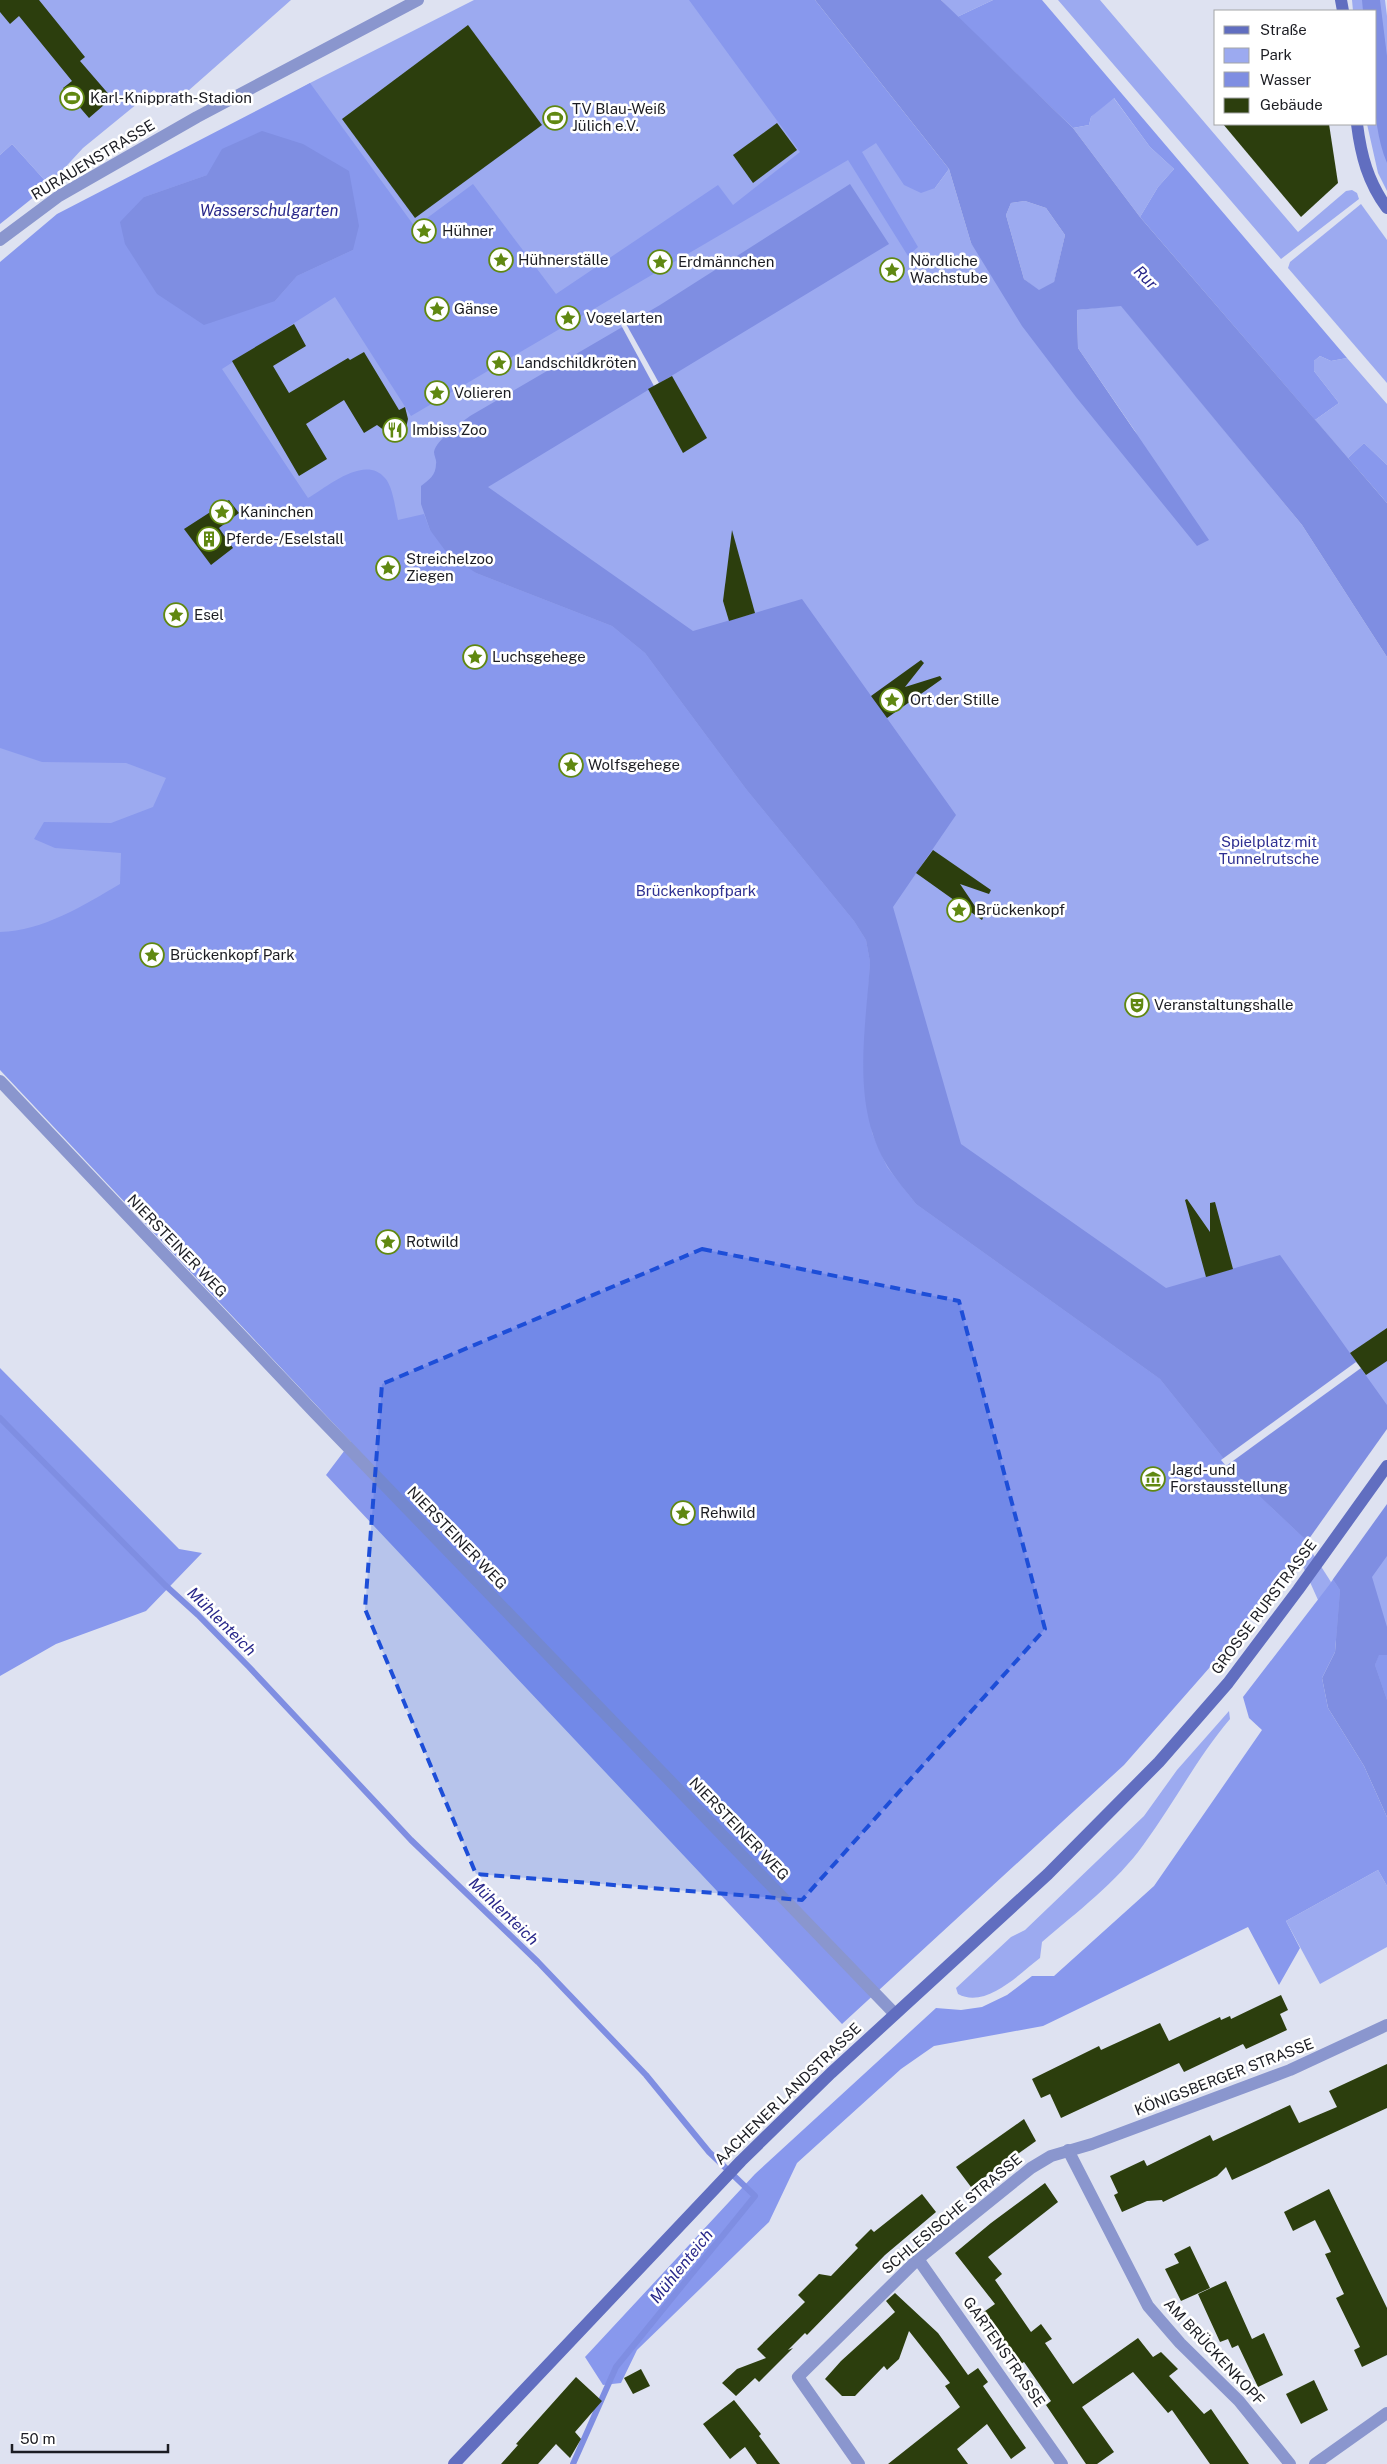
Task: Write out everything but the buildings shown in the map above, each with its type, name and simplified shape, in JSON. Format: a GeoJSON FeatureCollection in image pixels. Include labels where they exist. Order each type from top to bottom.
{"type":"FeatureCollection","features":[{"type":"Feature","properties":{"kind":"main road"},"geometry":{"type":"LineString","coordinates":[[1357,125],[1366,170],[1374,190],[1387,208]]}},
{"type":"Feature","properties":{"kind":"main road","name":"GROSSE RURSTRASSE"},"geometry":{"type":"LineString","coordinates":[[1159,1762],[1228,1683],[1387,1466]]}},
{"type":"Feature","properties":{"kind":"main road","name":"AACHENER LANDSTRASSE"},"geometry":{"type":"LineString","coordinates":[[454,2464],[741,2161],[895,2014],[1048,1874],[1159,1762]]}},
{"type":"Feature","properties":{"kind":"street","name":"RURAUENSTRASSE"},"geometry":{"type":"LineString","coordinates":[[0,240],[59,196],[197,117],[418,0]]}},
{"type":"Feature","properties":{"kind":"street","name":"NIERSTEINER WEG"},"geometry":{"type":"LineString","coordinates":[[0,1081],[314,1412],[895,2014]]}},
{"type":"Feature","properties":{"kind":"street","name":"KÖNIGSBERGER STRASSE"},"geometry":{"type":"LineString","coordinates":[[1068,2150],[1092,2144],[1233,2093],[1344,2047],[1387,2025]]}},
{"type":"Feature","properties":{"kind":"street","name":"SCHLESISCHE STRASSE"},"geometry":{"type":"LineString","coordinates":[[859,2464],[798,2377],[918,2259],[1031,2168],[1051,2156],[1068,2150]]}},
{"type":"Feature","properties":{"kind":"street","name":"AM BRÜCKENKOPF"},"geometry":{"type":"LineString","coordinates":[[1068,2150],[1148,2306],[1180,2343],[1239,2401],[1290,2464]]}},
{"type":"Feature","properties":{"kind":"street","name":"GARTENSTRASSE"},"geometry":{"type":"LineString","coordinates":[[918,2259],[1062,2464]]}},
{"type":"Feature","properties":{"kind":"street"},"geometry":{"type":"LineString","coordinates":[[1315,2464],[1387,2413]]}},
{"type":"Feature","properties":{"kind":"highlighted area"},"geometry":{"type":"Polygon","coordinates":[[[702,1249],[959,1301],[1045,1629],[802,1900],[476,1874],[365,1609],[382,1384],[702,1249]]]}},
{"type":"Feature","properties":{"kind":"green space","name":"Karl-Knipprath-Stadion"},"geometry":{"type":"Polygon","coordinates":[[[0,0],[291,0],[171,106],[154,90],[83,148],[49,185],[12,144],[0,155],[0,0]]]}},
{"type":"Feature","properties":{"kind":"green space","name":"Brückenkopfpark"},"geometry":{"type":"Polygon","coordinates":[[[474,0],[773,0],[935,188],[949,169],[971,243],[1137,434],[1078,348],[1077,310],[1121,305],[1302,525],[1387,657],[1387,1754],[1288,1533],[0,1038],[0,271],[310,83],[474,0]]]}},
{"type":"Feature","properties":{"kind":"green space","name":"Brückenkopfpark"},"geometry":{"type":"Polygon","coordinates":[[[689,0],[815,0],[949,169],[935,188],[921,193],[904,185],[876,143],[862,152],[918,247],[908,256],[848,160],[411,416],[335,297],[222,369],[308,498],[346,475],[367,469],[377,472],[388,482],[398,520],[424,514],[430,530],[476,573],[612,626],[645,653],[746,789],[854,921],[866,940],[870,962],[864,1058],[872,1133],[887,1167],[916,1204],[1160,1379],[1236,1474],[1307,1541],[1225,1650],[1124,1765],[842,2024],[326,1475],[351,1442],[0,1070],[0,932],[32,927],[63,916],[120,884],[121,853],[55,848],[34,839],[44,822],[111,823],[153,807],[166,778],[126,763],[42,762],[0,748],[0,262],[57,214],[310,83],[415,227],[473,184],[556,294],[718,185],[733,205],[800,152],[689,0]],[[207,175],[144,197],[275,301],[297,276],[353,250],[207,175]]]}},
{"type":"Feature","properties":{"kind":"green space"},"geometry":{"type":"Polygon","coordinates":[[[941,0],[993,0],[957,17],[941,0]]]}},
{"type":"Feature","properties":{"kind":"green space"},"geometry":{"type":"Polygon","coordinates":[[[993,0],[1042,0],[1347,358],[1331,361],[1320,356],[1314,361],[1314,371],[1339,403],[1315,420],[1140,217],[1158,187],[1174,169],[1150,147],[1114,98],[1091,117],[1089,125],[1073,128],[957,17],[993,0]]]}},
{"type":"Feature","properties":{"kind":"green space"},"geometry":{"type":"Polygon","coordinates":[[[1058,0],[1100,0],[1298,232],[1346,191],[1352,190],[1357,193],[1359,199],[1281,259],[1058,0]]]}},
{"type":"Feature","properties":{"kind":"green space"},"geometry":{"type":"Polygon","coordinates":[[[1352,0],[1385,0],[1387,16],[1387,191],[1378,173],[1367,125],[1377,125],[1377,10],[1353,10],[1352,0]]]}},
{"type":"Feature","properties":{"kind":"green space"},"geometry":{"type":"Polygon","coordinates":[[[1113,97],[1150,147],[1174,169],[1158,187],[1140,217],[1073,128],[1089,125],[1091,117],[1113,97]]]}},
{"type":"Feature","properties":{"kind":"green space"},"geometry":{"type":"Polygon","coordinates":[[[12,144],[49,185],[0,224],[0,155],[12,144]]]}},
{"type":"Feature","properties":{"kind":"green space"},"geometry":{"type":"Polygon","coordinates":[[[1025,201],[1046,208],[1065,235],[1054,283],[1039,291],[1024,279],[1006,215],[1011,203],[1025,201]]]}},
{"type":"Feature","properties":{"kind":"green space"},"geometry":{"type":"Polygon","coordinates":[[[1361,204],[1387,240],[1387,383],[1288,268],[1290,262],[1361,204]]]}},
{"type":"Feature","properties":{"kind":"green space"},"geometry":{"type":"Polygon","coordinates":[[[1320,356],[1331,361],[1347,358],[1387,404],[1387,465],[1364,443],[1348,458],[1315,420],[1339,403],[1314,371],[1314,361],[1320,356]]]}},
{"type":"Feature","properties":{"kind":"green space"},"geometry":{"type":"Polygon","coordinates":[[[1364,443],[1387,465],[1387,503],[1348,458],[1364,443]]]}},
{"type":"Feature","properties":{"kind":"green space"},"geometry":{"type":"Polygon","coordinates":[[[0,1368],[179,1549],[202,1553],[146,1611],[56,1644],[0,1676],[0,1368]]]}},
{"type":"Feature","properties":{"kind":"green space"},"geometry":{"type":"Polygon","coordinates":[[[1333,1580],[1340,1590],[1335,1652],[1322,1678],[1328,1708],[1364,1766],[1387,1817],[1387,1886],[1378,1870],[1286,1921],[1300,1948],[1279,1985],[1248,1927],[1043,2026],[934,2046],[901,2069],[797,2163],[769,2222],[637,2350],[621,2383],[603,2385],[585,2357],[755,2174],[936,2008],[961,2010],[982,2007],[1007,1995],[1032,1976],[1054,1976],[1154,1886],[1262,1730],[1249,1718],[1243,1697],[1333,1580]]]}},
{"type":"Feature","properties":{"kind":"green space"},"geometry":{"type":"Polygon","coordinates":[[[1379,1654],[1387,1655],[1387,1700],[1375,1665],[1379,1654]]]}},
{"type":"Feature","properties":{"kind":"green space"},"geometry":{"type":"Polygon","coordinates":[[[1229,1711],[1230,1719],[1207,1749],[1144,1844],[1109,1884],[1042,1942],[1040,1958],[1002,1988],[991,1993],[980,1997],[958,1994],[956,1988],[1011,1937],[1025,1930],[1144,1816],[1177,1770],[1229,1711]]]}},
{"type":"Feature","properties":{"kind":"green space"},"geometry":{"type":"Polygon","coordinates":[[[1378,1870],[1387,1886],[1387,1947],[1320,1984],[1286,1921],[1378,1870]]]}},
{"type":"Feature","properties":{"kind":"water","name":"Rur"},"geometry":{"type":"Polygon","coordinates":[[[815,0],[941,0],[1073,128],[1140,217],[1387,503],[1387,657],[1302,525],[1121,306],[1077,310],[1078,348],[1209,540],[1197,546],[1076,397],[1022,326],[971,243],[949,169],[815,0]],[[1025,201],[1011,203],[1006,215],[1024,279],[1039,290],[1054,282],[1065,235],[1046,208],[1025,201]]]}},
{"type":"Feature","properties":{"kind":"water"},"geometry":{"type":"Polygon","coordinates":[[[1362,0],[1380,0],[1387,56],[1387,163],[1377,125],[1377,10],[1363,10],[1362,0]]]}},
{"type":"Feature","properties":{"kind":"water","name":"Wasserschulgarten"},"geometry":{"type":"Polygon","coordinates":[[[262,131],[303,144],[349,171],[359,226],[353,250],[297,276],[275,301],[204,325],[157,294],[125,244],[120,222],[144,197],[207,175],[222,149],[262,131]]]}},
{"type":"Feature","properties":{"kind":"water"},"geometry":{"type":"Polygon","coordinates":[[[850,184],[889,244],[488,487],[693,631],[802,599],[956,815],[893,907],[961,1144],[1166,1288],[1280,1255],[1387,1405],[1387,1556],[1372,1577],[1387,1627],[1387,1655],[1379,1655],[1375,1665],[1387,1700],[1387,1817],[1364,1766],[1328,1708],[1322,1678],[1335,1652],[1340,1590],[1307,1541],[1236,1474],[1160,1379],[916,1204],[888,1167],[876,1143],[869,1119],[865,1093],[863,1067],[870,962],[866,940],[854,921],[746,789],[645,653],[612,626],[476,573],[447,553],[430,530],[421,504],[421,486],[432,477],[436,468],[434,452],[436,447],[449,432],[470,416],[660,305],[850,184]]]}},
{"type":"Feature","properties":{"kind":"pier"},"geometry":{"type":"Polygon","coordinates":[[[625,322],[659,383],[654,386],[621,325],[625,322]]]}},
{"type":"Feature","properties":{"kind":"pier"},"geometry":{"type":"Polygon","coordinates":[[[1356,1362],[1361,1368],[1226,1466],[1221,1460],[1356,1362]]]}},
{"type":"Feature","properties":{"kind":"pier"},"geometry":{"type":"Polygon","coordinates":[[[1387,1429],[1387,1504],[1331,1582],[1306,1543],[1387,1429]]]}},
{"type":"Feature","properties":{"kind":"waterway","name":"Mühlenteich"},"geometry":{"type":"LineString","coordinates":[[0,1418],[249,1667],[411,1840],[538,1962],[646,2075],[709,2152],[755,2196],[616,2367],[573,2464]]}},
{"type":"Feature","properties":{"kind":"place","name":"Karl-Knipprath-Stadion"},"geometry":{"type":"Point","coordinates":[72,98]}},
{"type":"Feature","properties":{"kind":"place","name":"TV Blau-Weiß Jülich e.V."},"geometry":{"type":"Point","coordinates":[555,118]}},
{"type":"Feature","properties":{"kind":"place","name":"Hühner"},"geometry":{"type":"Point","coordinates":[424,231]}},
{"type":"Feature","properties":{"kind":"place","name":"Hühnerställe"},"geometry":{"type":"Point","coordinates":[501,260]}},
{"type":"Feature","properties":{"kind":"place","name":"Erdmännchen"},"geometry":{"type":"Point","coordinates":[660,262]}},
{"type":"Feature","properties":{"kind":"place","name":"Nördliche Wachstube"},"geometry":{"type":"Point","coordinates":[892,270]}},
{"type":"Feature","properties":{"kind":"place","name":"Gänse"},"geometry":{"type":"Point","coordinates":[437,309]}},
{"type":"Feature","properties":{"kind":"place","name":"Vogelarten"},"geometry":{"type":"Point","coordinates":[568,318]}},
{"type":"Feature","properties":{"kind":"place","name":"Landschildkröten"},"geometry":{"type":"Point","coordinates":[499,363]}},
{"type":"Feature","properties":{"kind":"place","name":"Volieren"},"geometry":{"type":"Point","coordinates":[437,393]}},
{"type":"Feature","properties":{"kind":"place","name":"Imbiss Zoo"},"geometry":{"type":"Point","coordinates":[395,430]}},
{"type":"Feature","properties":{"kind":"place","name":"Kaninchen"},"geometry":{"type":"Point","coordinates":[222,512]}},
{"type":"Feature","properties":{"kind":"place","name":"Pferde-/Eselstall"},"geometry":{"type":"Point","coordinates":[209,539]}},
{"type":"Feature","properties":{"kind":"place","name":"Streichelzoo Ziegen"},"geometry":{"type":"Point","coordinates":[388,568]}},
{"type":"Feature","properties":{"kind":"place","name":"Esel"},"geometry":{"type":"Point","coordinates":[176,615]}},
{"type":"Feature","properties":{"kind":"place","name":"Luchsgehege"},"geometry":{"type":"Point","coordinates":[475,657]}},
{"type":"Feature","properties":{"kind":"place","name":"Ort der Stille"},"geometry":{"type":"Point","coordinates":[892,700]}},
{"type":"Feature","properties":{"kind":"place","name":"Wolfsgehege"},"geometry":{"type":"Point","coordinates":[571,765]}},
{"type":"Feature","properties":{"kind":"place","name":"Brückenkopf"},"geometry":{"type":"Point","coordinates":[959,910]}},
{"type":"Feature","properties":{"kind":"place","name":"Brückenkopf Park"},"geometry":{"type":"Point","coordinates":[152,955]}},
{"type":"Feature","properties":{"kind":"place","name":"Veranstaltungshalle"},"geometry":{"type":"Point","coordinates":[1137,1005]}},
{"type":"Feature","properties":{"kind":"place","name":"Rotwild"},"geometry":{"type":"Point","coordinates":[388,1242]}},
{"type":"Feature","properties":{"kind":"place","name":"Jagd- und Forstausstellung"},"geometry":{"type":"Point","coordinates":[1153,1479]}},
{"type":"Feature","properties":{"kind":"place","name":"Rehwild"},"geometry":{"type":"Point","coordinates":[683,1513]}},
{"type":"Feature","properties":{"kind":"park label","name":"Spielplatz mit Tunnelrutsche"},"geometry":{"type":"Point","coordinates":[1269,850]}}]}
